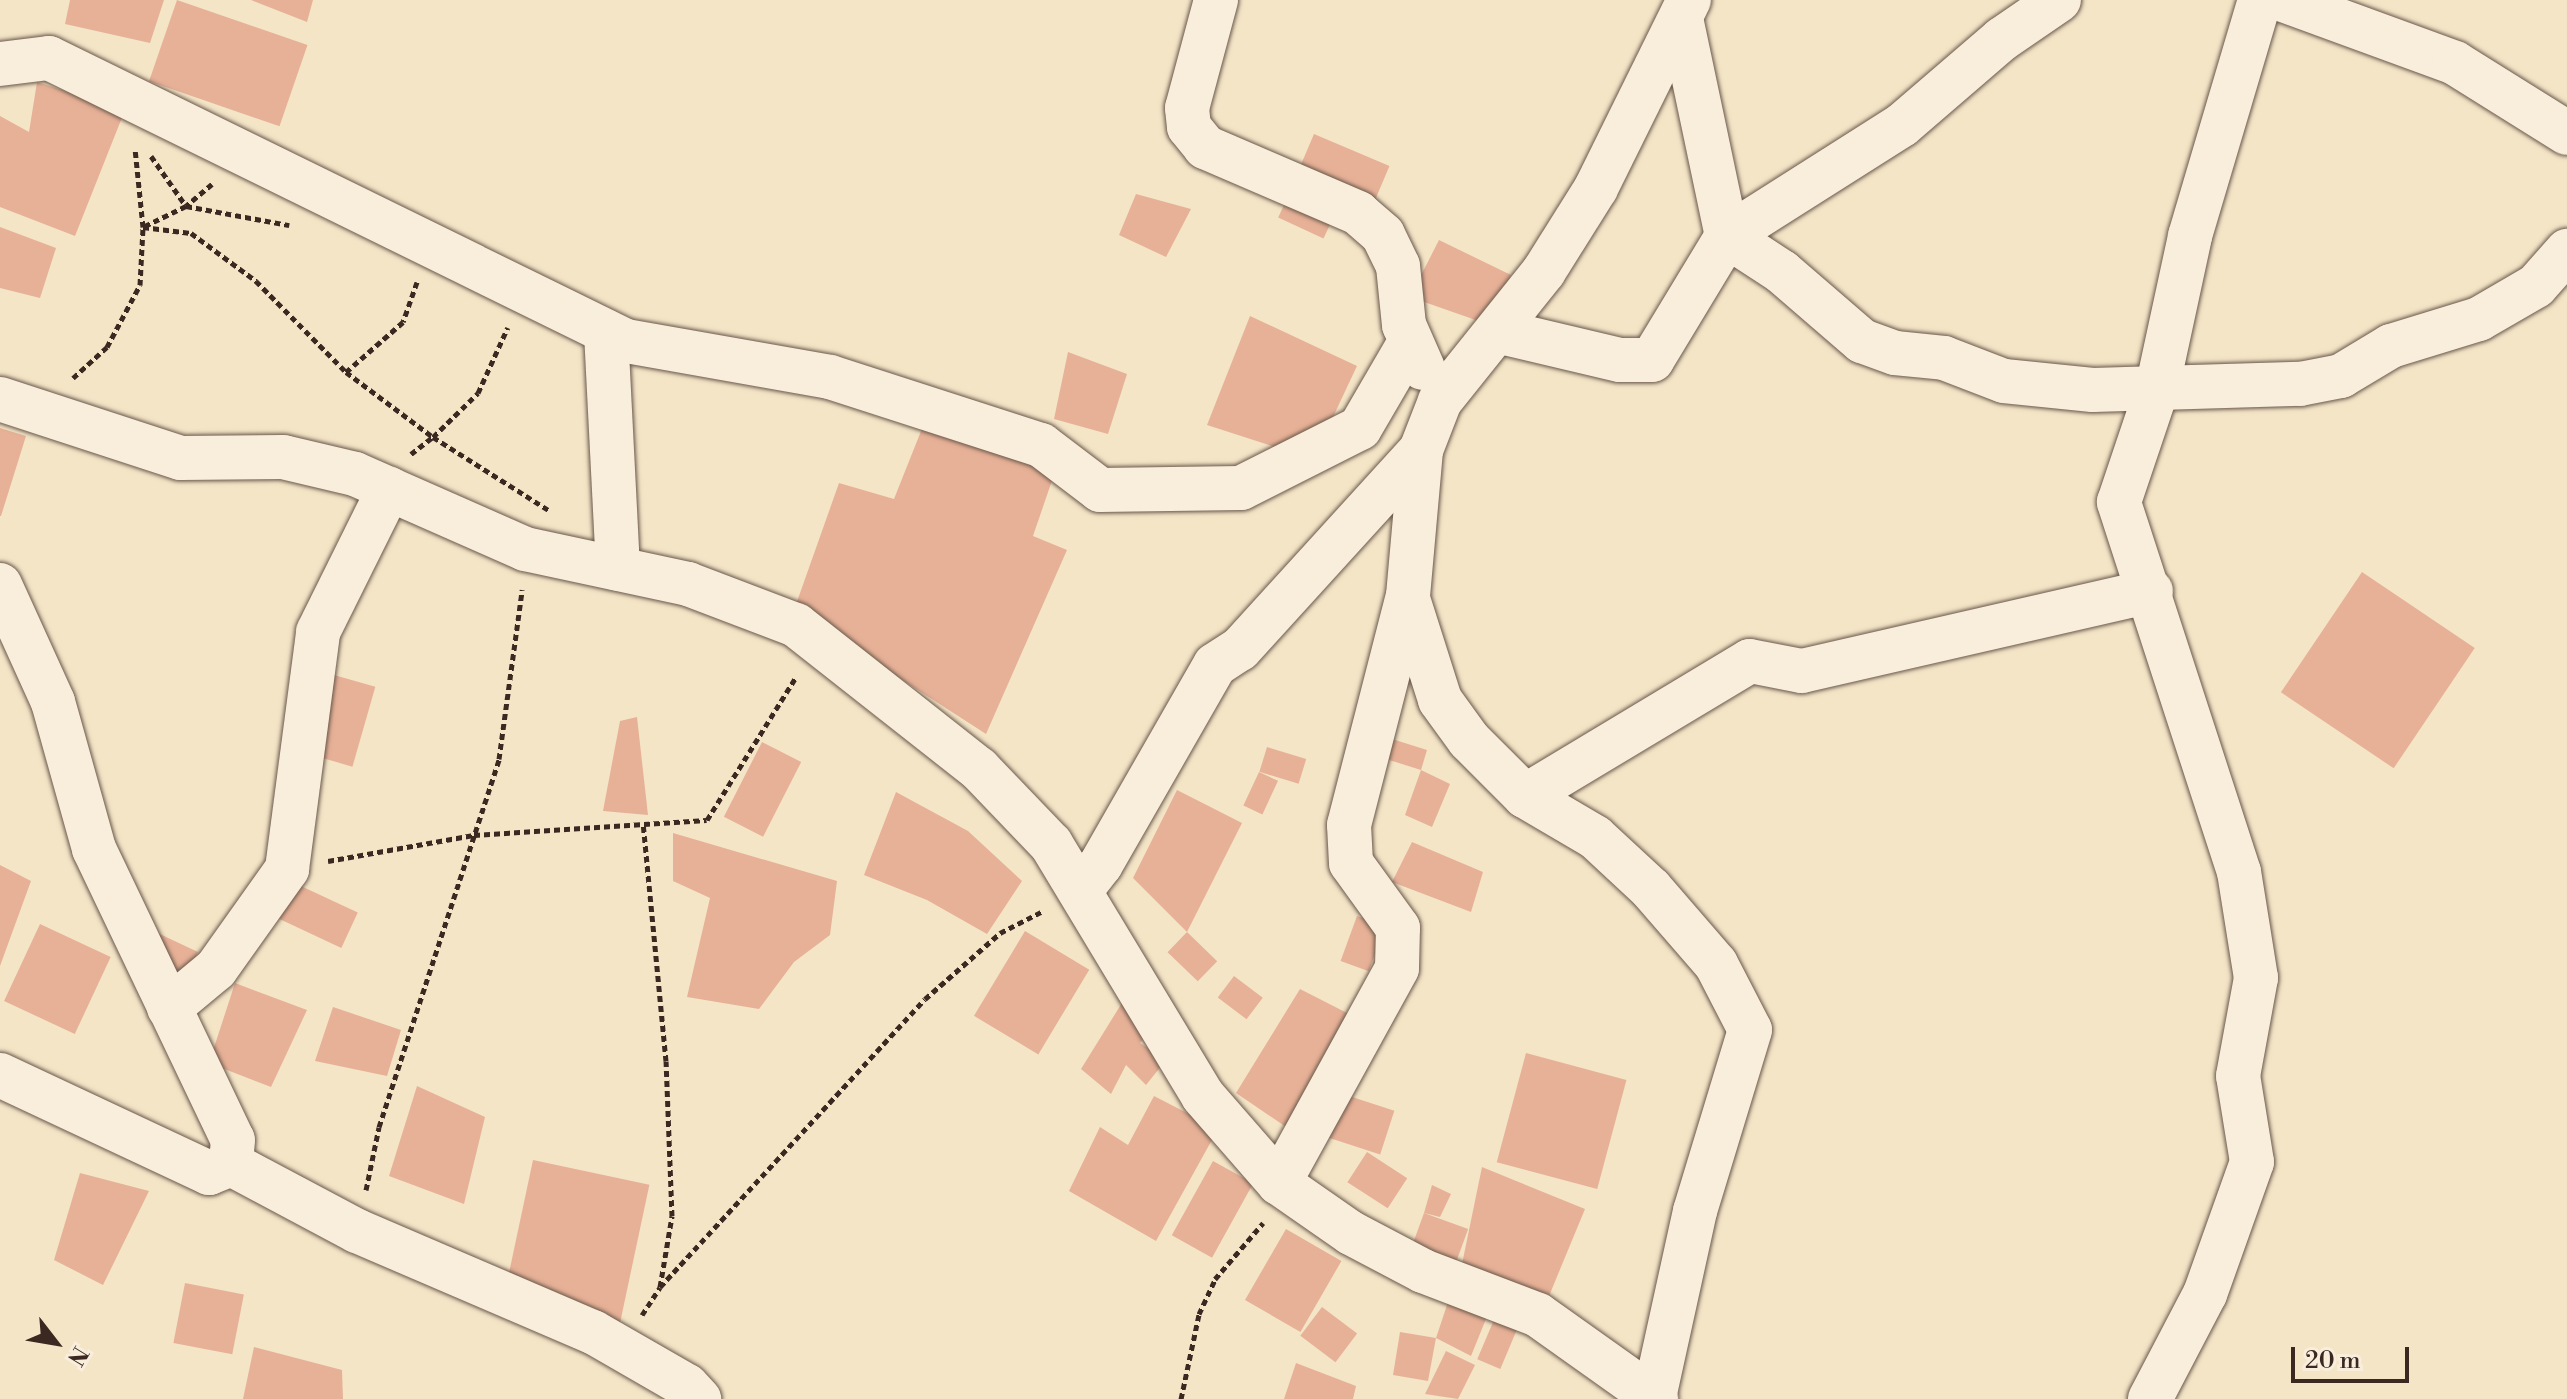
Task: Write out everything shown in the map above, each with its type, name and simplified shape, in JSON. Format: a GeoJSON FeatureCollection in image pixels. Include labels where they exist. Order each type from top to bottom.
{"type":"FeatureCollection","features":[{"type":"Feature","properties":{"kind":"street"},"geometry":{"type":"LineString","coordinates":[[1216,0],[1187,108],[1189,127],[1205,147],[1358,213],[1383,235],[1398,266],[1401,312],[1410,342],[1440,401]]}},
{"type":"Feature","properties":{"kind":"street"},"geometry":{"type":"LineString","coordinates":[[1497,331],[1620,360],[1652,360],[1727,236],[1902,125],[2002,39],[2059,0]]}},
{"type":"Feature","properties":{"kind":"street"},"geometry":{"type":"LineString","coordinates":[[2150,1399],[2205,1294],[2252,1162],[2238,1076],[2256,978],[2239,872],[2151,591],[2119,502],[2157,389],[2190,236],[2260,0]]}},
{"type":"Feature","properties":{"kind":"street"},"geometry":{"type":"LineString","coordinates":[[2283,0],[2455,63],[2567,133]]}},
{"type":"Feature","properties":{"kind":"street"},"geometry":{"type":"LineString","coordinates":[[1685,9],[1727,236],[1782,272],[1862,341],[1895,353],[1944,358],[2004,381],[2093,390],[2300,384],[2341,376],[2391,346],[2479,319],[2536,286],[2567,251]]}},
{"type":"Feature","properties":{"kind":"street"},"geometry":{"type":"LineString","coordinates":[[1284,1187],[1397,968],[1398,928],[1351,863],[1349,825],[1408,596],[1421,450],[1440,401],[1544,271],[1596,188],[1685,9]]}},
{"type":"Feature","properties":{"kind":"street"},"geometry":{"type":"LineString","coordinates":[[0,64],[49,58],[249,153],[626,341],[845,382],[1041,445],[1100,490],[1241,488],[1360,428],[1410,342]]}},
{"type":"Feature","properties":{"kind":"street"},"geometry":{"type":"LineString","coordinates":[[606,332],[618,569]]}},
{"type":"Feature","properties":{"kind":"street"},"geometry":{"type":"LineString","coordinates":[[18,405],[181,458],[283,457],[355,474],[525,549],[688,584],[796,625],[979,769],[1051,844],[1203,1096],[1284,1187],[1351,1233],[1423,1271],[1538,1315],[1655,1398],[1695,1211],[1750,1030],[1716,964],[1651,889],[1595,837],[1525,796],[1469,740],[1440,700],[1408,596]]}},
{"type":"Feature","properties":{"kind":"street"},"geometry":{"type":"LineString","coordinates":[[1080,891],[1101,864],[1215,665],[1240,649],[1421,450]]}},
{"type":"Feature","properties":{"kind":"street"},"geometry":{"type":"LineString","coordinates":[[169,1008],[216,969],[287,869],[318,632],[389,489]]}},
{"type":"Feature","properties":{"kind":"street"},"geometry":{"type":"LineString","coordinates":[[0,585],[53,702],[94,849],[233,1140],[231,1164]]}},
{"type":"Feature","properties":{"kind":"street"},"geometry":{"type":"LineString","coordinates":[[1525,796],[1750,661],[1802,671],[2151,591]]}},
{"type":"Feature","properties":{"kind":"street"},"geometry":{"type":"LineString","coordinates":[[0,1075],[209,1173],[231,1164]]}},
{"type":"Feature","properties":{"kind":"street"},"geometry":{"type":"LineString","coordinates":[[231,1164],[357,1231],[621,1349],[687,1386],[699,1399]]}},
{"type":"Feature","properties":{"kind":"street"},"geometry":{"type":"LineString","coordinates":[[2182,1341],[2187,1399]]}},
{"type":"Feature","properties":{"kind":"path"},"geometry":{"type":"LineString","coordinates":[[18,405],[107,347],[140,285],[143,227],[135,144]]}},
{"type":"Feature","properties":{"kind":"path"},"geometry":{"type":"LineString","coordinates":[[143,227],[186,206],[249,153]]}},
{"type":"Feature","properties":{"kind":"path"},"geometry":{"type":"LineString","coordinates":[[143,227],[191,233],[256,281],[346,372],[433,437],[478,393],[524,291]]}},
{"type":"Feature","properties":{"kind":"path"},"geometry":{"type":"LineString","coordinates":[[346,372],[403,322],[430,243]]}},
{"type":"Feature","properties":{"kind":"path"},"geometry":{"type":"LineString","coordinates":[[357,1231],[379,1127],[499,759],[516,659],[525,549]]}},
{"type":"Feature","properties":{"kind":"path"},"geometry":{"type":"LineString","coordinates":[[287,869],[474,835],[707,820],[817,642]]}},
{"type":"Feature","properties":{"kind":"path"},"geometry":{"type":"LineString","coordinates":[[643,824],[667,1076],[672,1216],[660,1287]]}},
{"type":"Feature","properties":{"kind":"path"},"geometry":{"type":"LineString","coordinates":[[621,1349],[660,1287],[925,999],[1000,933],[1080,891]]}},
{"type":"Feature","properties":{"kind":"path"},"geometry":{"type":"LineString","coordinates":[[1181,1399],[1199,1314],[1215,1279],[1284,1187]]}},
{"type":"Feature","properties":{"kind":"building"},"geometry":{"type":"Polygon","coordinates":[[[70,0],[164,0],[150,43],[65,24],[70,0]]]}},
{"type":"Feature","properties":{"kind":"building"},"geometry":{"type":"Polygon","coordinates":[[[177,0],[307,45],[279,126],[149,81],[177,0]]]}},
{"type":"Feature","properties":{"kind":"building"},"geometry":{"type":"Polygon","coordinates":[[[251,0],[313,0],[307,22],[251,0]]]}},
{"type":"Feature","properties":{"kind":"building"},"geometry":{"type":"Polygon","coordinates":[[[37,82],[125,110],[75,236],[0,207],[0,116],[29,132],[37,82]]]}},
{"type":"Feature","properties":{"kind":"building"},"geometry":{"type":"Polygon","coordinates":[[[1314,134],[1389,166],[1370,212],[1294,180],[1314,134]]]}},
{"type":"Feature","properties":{"kind":"building"},"geometry":{"type":"Polygon","coordinates":[[[1290,192],[1335,213],[1323,239],[1278,217],[1290,192]]]}},
{"type":"Feature","properties":{"kind":"building"},"geometry":{"type":"Polygon","coordinates":[[[1136,194],[1191,209],[1166,257],[1119,235],[1136,194]]]}},
{"type":"Feature","properties":{"kind":"building"},"geometry":{"type":"Polygon","coordinates":[[[0,227],[56,248],[40,298],[0,288],[0,227]]]}},
{"type":"Feature","properties":{"kind":"building"},"geometry":{"type":"Polygon","coordinates":[[[1439,240],[1511,275],[1487,324],[1410,297],[1439,240]]]}},
{"type":"Feature","properties":{"kind":"building"},"geometry":{"type":"Polygon","coordinates":[[[1250,316],[1357,366],[1325,434],[1281,449],[1207,425],[1250,316]]]}},
{"type":"Feature","properties":{"kind":"building"},"geometry":{"type":"Polygon","coordinates":[[[1068,352],[1127,374],[1108,434],[1054,419],[1068,352]]]}},
{"type":"Feature","properties":{"kind":"building"},"geometry":{"type":"Polygon","coordinates":[[[927,416],[1057,466],[1033,536],[1067,550],[986,734],[794,610],[839,483],[894,499],[927,416]]]}},
{"type":"Feature","properties":{"kind":"building"},"geometry":{"type":"Polygon","coordinates":[[[0,428],[26,436],[1,516],[0,516],[0,428]]]}},
{"type":"Feature","properties":{"kind":"building"},"geometry":{"type":"Polygon","coordinates":[[[2362,572],[2475,648],[2394,768],[2281,692],[2362,572]]]}},
{"type":"Feature","properties":{"kind":"building"},"geometry":{"type":"Polygon","coordinates":[[[334,675],[375,687],[352,767],[311,755],[334,675]]]}},
{"type":"Feature","properties":{"kind":"building"},"geometry":{"type":"Polygon","coordinates":[[[637,717],[648,815],[603,811],[620,721],[637,717]]]}},
{"type":"Feature","properties":{"kind":"building"},"geometry":{"type":"Polygon","coordinates":[[[1392,739],[1427,750],[1421,770],[1386,759],[1392,739]]]}},
{"type":"Feature","properties":{"kind":"building"},"geometry":{"type":"Polygon","coordinates":[[[762,742],[801,762],[763,837],[724,817],[762,742]]]}},
{"type":"Feature","properties":{"kind":"building"},"geometry":{"type":"Polygon","coordinates":[[[1267,747],[1306,759],[1299,784],[1259,772],[1267,747]]]}},
{"type":"Feature","properties":{"kind":"building"},"geometry":{"type":"Polygon","coordinates":[[[1421,770],[1450,784],[1432,827],[1405,815],[1421,770]]]}},
{"type":"Feature","properties":{"kind":"building"},"geometry":{"type":"Polygon","coordinates":[[[1259,772],[1278,781],[1262,814],[1243,806],[1259,772]]]}},
{"type":"Feature","properties":{"kind":"building"},"geometry":{"type":"Polygon","coordinates":[[[1177,790],[1242,823],[1187,932],[1133,878],[1177,790]]]}},
{"type":"Feature","properties":{"kind":"building"},"geometry":{"type":"Polygon","coordinates":[[[896,792],[968,831],[1022,881],[987,934],[927,900],[864,875],[896,792]]]}},
{"type":"Feature","properties":{"kind":"building"},"geometry":{"type":"Polygon","coordinates":[[[673,833],[837,881],[830,935],[794,962],[759,1009],[687,997],[710,898],[673,881],[673,833]]]}},
{"type":"Feature","properties":{"kind":"building"},"geometry":{"type":"Polygon","coordinates":[[[1412,842],[1483,872],[1471,912],[1392,882],[1412,842]]]}},
{"type":"Feature","properties":{"kind":"building"},"geometry":{"type":"Polygon","coordinates":[[[0,865],[31,881],[0,966],[0,865]]]}},
{"type":"Feature","properties":{"kind":"building"},"geometry":{"type":"Polygon","coordinates":[[[288,880],[358,913],[341,948],[272,915],[288,880]]]}},
{"type":"Feature","properties":{"kind":"building"},"geometry":{"type":"Polygon","coordinates":[[[1357,916],[1385,926],[1369,971],[1341,961],[1357,916]]]}},
{"type":"Feature","properties":{"kind":"building"},"geometry":{"type":"Polygon","coordinates":[[[130,920],[198,952],[183,988],[130,920]]]}},
{"type":"Feature","properties":{"kind":"building"},"geometry":{"type":"Polygon","coordinates":[[[40,924],[111,957],[75,1034],[4,1001],[40,924]]]}},
{"type":"Feature","properties":{"kind":"building"},"geometry":{"type":"Polygon","coordinates":[[[1025,931],[1089,970],[1038,1054],[974,1016],[1025,931]]]}},
{"type":"Feature","properties":{"kind":"building"},"geometry":{"type":"Polygon","coordinates":[[[1187,932],[1217,961],[1198,981],[1168,952],[1187,932]]]}},
{"type":"Feature","properties":{"kind":"building"},"geometry":{"type":"Polygon","coordinates":[[[1234,976],[1263,998],[1247,1019],[1218,998],[1234,976]]]}},
{"type":"Feature","properties":{"kind":"building"},"geometry":{"type":"Polygon","coordinates":[[[235,983],[307,1010],[271,1087],[209,1063],[235,983]]]}},
{"type":"Feature","properties":{"kind":"building"},"geometry":{"type":"Polygon","coordinates":[[[1300,989],[1349,1014],[1289,1129],[1236,1093],[1300,989]]]}},
{"type":"Feature","properties":{"kind":"building"},"geometry":{"type":"Polygon","coordinates":[[[1125,998],[1159,1022],[1140,1043],[1166,1060],[1146,1085],[1126,1065],[1111,1094],[1081,1069],[1125,998]]]}},
{"type":"Feature","properties":{"kind":"building"},"geometry":{"type":"Polygon","coordinates":[[[333,1007],[401,1030],[387,1076],[315,1061],[333,1007]]]}},
{"type":"Feature","properties":{"kind":"building"},"geometry":{"type":"Polygon","coordinates":[[[1526,1053],[1626,1080],[1597,1189],[1497,1162],[1526,1053]]]}},
{"type":"Feature","properties":{"kind":"building"},"geometry":{"type":"Polygon","coordinates":[[[417,1086],[485,1117],[464,1204],[389,1176],[417,1086]]]}},
{"type":"Feature","properties":{"kind":"building"},"geometry":{"type":"Polygon","coordinates":[[[1343,1094],[1394,1111],[1380,1154],[1329,1138],[1343,1094]]]}},
{"type":"Feature","properties":{"kind":"building"},"geometry":{"type":"Polygon","coordinates":[[[1154,1096],[1218,1129],[1156,1241],[1069,1191],[1100,1127],[1128,1145],[1154,1096]]]}},
{"type":"Feature","properties":{"kind":"building"},"geometry":{"type":"Polygon","coordinates":[[[1367,1152],[1407,1178],[1388,1208],[1347,1182],[1367,1152]]]}},
{"type":"Feature","properties":{"kind":"building"},"geometry":{"type":"Polygon","coordinates":[[[533,1160],[649,1185],[620,1323],[504,1298],[533,1160]]]}},
{"type":"Feature","properties":{"kind":"building"},"geometry":{"type":"Polygon","coordinates":[[[1213,1161],[1253,1183],[1212,1258],[1172,1235],[1213,1161]]]}},
{"type":"Feature","properties":{"kind":"building"},"geometry":{"type":"Polygon","coordinates":[[[1482,1167],[1585,1209],[1549,1296],[1461,1269],[1482,1167]]]}},
{"type":"Feature","properties":{"kind":"building"},"geometry":{"type":"Polygon","coordinates":[[[80,1173],[149,1191],[103,1285],[54,1260],[80,1173]]]}},
{"type":"Feature","properties":{"kind":"building"},"geometry":{"type":"Polygon","coordinates":[[[1432,1185],[1451,1194],[1440,1217],[1424,1213],[1432,1185]]]}},
{"type":"Feature","properties":{"kind":"building"},"geometry":{"type":"Polygon","coordinates":[[[1424,1213],[1468,1229],[1454,1269],[1410,1252],[1424,1213]]]}},
{"type":"Feature","properties":{"kind":"building"},"geometry":{"type":"Polygon","coordinates":[[[1286,1229],[1341,1261],[1300,1332],[1245,1300],[1286,1229]]]}},
{"type":"Feature","properties":{"kind":"building"},"geometry":{"type":"Polygon","coordinates":[[[185,1283],[244,1294],[232,1354],[173,1343],[185,1283]]]}},
{"type":"Feature","properties":{"kind":"building"},"geometry":{"type":"Polygon","coordinates":[[[1449,1299],[1488,1314],[1471,1356],[1436,1338],[1449,1299]]]}},
{"type":"Feature","properties":{"kind":"building"},"geometry":{"type":"Polygon","coordinates":[[[1322,1307],[1357,1333],[1335,1362],[1300,1336],[1322,1307]]]}},
{"type":"Feature","properties":{"kind":"building"},"geometry":{"type":"Polygon","coordinates":[[[1496,1315],[1519,1325],[1500,1369],[1477,1359],[1496,1315]]]}},
{"type":"Feature","properties":{"kind":"building"},"geometry":{"type":"Polygon","coordinates":[[[1400,1332],[1436,1338],[1428,1381],[1393,1375],[1400,1332]]]}},
{"type":"Feature","properties":{"kind":"building"},"geometry":{"type":"Polygon","coordinates":[[[254,1347],[342,1370],[343,1399],[243,1399],[254,1347]]]}},
{"type":"Feature","properties":{"kind":"building"},"geometry":{"type":"Polygon","coordinates":[[[1446,1351],[1475,1365],[1458,1399],[1425,1394],[1446,1351]]]}},
{"type":"Feature","properties":{"kind":"building"},"geometry":{"type":"Polygon","coordinates":[[[1296,1363],[1356,1386],[1353,1399],[1284,1399],[1296,1363]]]}}]}
